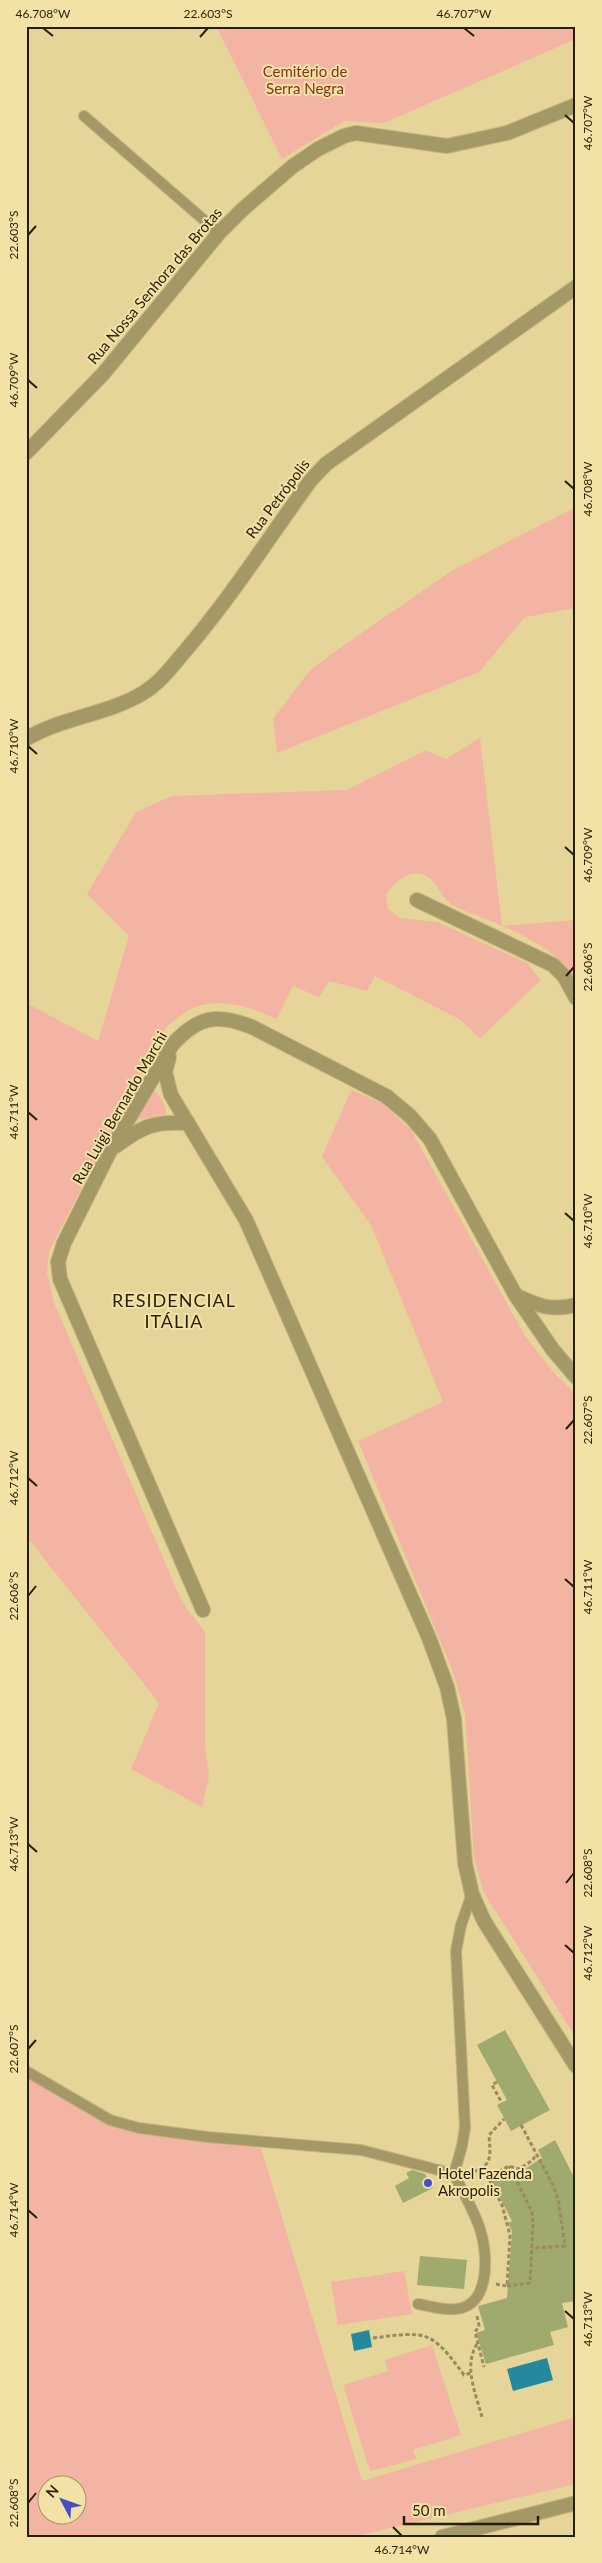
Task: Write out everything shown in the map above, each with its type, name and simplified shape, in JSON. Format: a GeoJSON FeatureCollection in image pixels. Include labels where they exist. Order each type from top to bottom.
{"type":"FeatureCollection","features":[{"type":"Feature","properties":{"kind":"street","name":"Rua Nossa Senhora das Brotas"},"geometry":{"type":"LineString","coordinates":[[26,453],[103,374],[220,233],[293,166],[318,149],[344,136],[356,133],[446,146],[507,133],[576,105]]}},
{"type":"Feature","properties":{"kind":"street","name":"Rua Petrópolis"},"geometry":{"type":"LineString","coordinates":[[26,739],[50,728],[120,705],[145,692],[166,673],[204,629],[310,481],[326,464],[576,287]]}},
{"type":"Feature","properties":{"kind":"street"},"geometry":{"type":"LineString","coordinates":[[417,900],[553,966],[564,976],[576,998]]}},
{"type":"Feature","properties":{"kind":"street","name":"Rua Luigi Bernardo Marchi"},"geometry":{"type":"LineString","coordinates":[[202,1610],[60,1279],[58,1262],[64,1243],[111,1149],[172,1045],[186,1030],[214,1018],[231,1019],[252,1027],[386,1096],[410,1116],[430,1139],[516,1296],[553,1350],[576,1377]]}},
{"type":"Feature","properties":{"kind":"street"},"geometry":{"type":"LineString","coordinates":[[172,1045],[165,1072],[170,1095],[246,1220],[429,1638],[447,1687],[454,1719],[465,1864],[472,1894],[484,1921],[576,2066]]}},
{"type":"Feature","properties":{"kind":"street"},"geometry":{"type":"LineString","coordinates":[[111,1149],[147,1125],[163,1121],[188,1123]]}},
{"type":"Feature","properties":{"kind":"street"},"geometry":{"type":"LineString","coordinates":[[516,1296],[543,1308],[563,1308],[576,1304]]}},
{"type":"Feature","properties":{"kind":"street"},"geometry":{"type":"LineString","coordinates":[[442,2537],[576,2503]]}},
{"type":"Feature","properties":{"kind":"lane"},"geometry":{"type":"LineString","coordinates":[[84,116],[220,233]]}},
{"type":"Feature","properties":{"kind":"lane"},"geometry":{"type":"LineString","coordinates":[[418,2304],[457,2309],[472,2304],[479,2294],[484,2280],[484,2248],[480,2228],[454,2174],[462,2146],[464,2127],[456,1951],[461,1925],[472,1894]]}},
{"type":"Feature","properties":{"kind":"lane"},"geometry":{"type":"LineString","coordinates":[[26,2071],[110,2120],[139,2128],[207,2137],[361,2150],[454,2174]]}},
{"type":"Feature","properties":{"kind":"path"},"geometry":{"type":"LineString","coordinates":[[497,2082],[492,2085],[502,2103]]}},
{"type":"Feature","properties":{"kind":"path"},"geometry":{"type":"LineString","coordinates":[[471,2172],[485,2167],[489,2161],[489,2135],[504,2119]]}},
{"type":"Feature","properties":{"kind":"path"},"geometry":{"type":"LineString","coordinates":[[521,2125],[558,2199],[565,2246],[532,2248]]}},
{"type":"Feature","properties":{"kind":"path"},"geometry":{"type":"LineString","coordinates":[[507,2286],[510,2235],[502,2205],[488,2177],[509,2166],[519,2169],[533,2160],[536,2154]]}},
{"type":"Feature","properties":{"kind":"path"},"geometry":{"type":"LineString","coordinates":[[489,2280],[498,2285],[507,2286],[530,2283],[532,2212],[509,2166]]}},
{"type":"Feature","properties":{"kind":"path"},"geometry":{"type":"LineString","coordinates":[[475,2310],[479,2326],[475,2332],[484,2367]]}},
{"type":"Feature","properties":{"kind":"path"},"geometry":{"type":"LineString","coordinates":[[373,2338],[414,2333],[426,2335],[445,2349],[464,2375],[471,2373]]}},
{"type":"Feature","properties":{"kind":"path"},"geometry":{"type":"LineString","coordinates":[[478,2343],[470,2358],[471,2373],[482,2417]]}},
{"type":"Feature","properties":{"kind":"green space","name":"Cemitério de Serra Negra"},"geometry":{"type":"Polygon","coordinates":[[[216,26],[576,26],[576,39],[384,123],[344,121],[282,159],[216,26]]]}},
{"type":"Feature","properties":{"kind":"green space"},"geometry":{"type":"Polygon","coordinates":[[[576,507],[576,608],[525,617],[479,672],[277,753],[273,719],[310,670],[453,570],[576,507]]]}},
{"type":"Feature","properties":{"kind":"green space"},"geometry":{"type":"Polygon","coordinates":[[[480,738],[502,926],[452,905],[430,879],[420,874],[409,874],[400,879],[386,895],[388,909],[400,918],[437,922],[527,963],[541,980],[480,1038],[459,1019],[375,976],[367,991],[329,981],[319,997],[293,986],[277,1019],[247,1007],[225,1003],[215,1003],[193,1008],[167,1026],[49,1251],[47,1273],[55,1305],[182,1602],[205,1632],[205,1746],[209,1776],[202,1807],[131,1769],[159,1703],[26,1536],[26,1003],[98,1041],[129,936],[87,894],[136,812],[172,796],[347,790],[426,750],[446,759],[480,738]]]}},
{"type":"Feature","properties":{"kind":"green space"},"geometry":{"type":"Polygon","coordinates":[[[576,920],[576,979],[546,949],[502,926],[576,920]]]}},
{"type":"Feature","properties":{"kind":"green space"},"geometry":{"type":"Polygon","coordinates":[[[154,1090],[163,1101],[166,1114],[132,1121],[150,1092],[154,1090]]]}},
{"type":"Feature","properties":{"kind":"green space"},"geometry":{"type":"Polygon","coordinates":[[[351,1090],[382,1103],[411,1130],[525,1336],[554,1373],[576,1394],[576,2038],[484,1893],[474,1859],[465,1713],[453,1672],[358,1441],[443,1402],[372,1227],[322,1157],[351,1090]]]}},
{"type":"Feature","properties":{"kind":"green space"},"geometry":{"type":"Polygon","coordinates":[[[26,2075],[140,2132],[261,2148],[362,2481],[576,2417],[576,2484],[352,2537],[26,2537],[26,2075]]]}},
{"type":"Feature","properties":{"kind":"green space"},"geometry":{"type":"Polygon","coordinates":[[[404,2271],[412,2314],[338,2325],[331,2282],[404,2271]]]}},
{"type":"Feature","properties":{"kind":"green space"},"geometry":{"type":"Polygon","coordinates":[[[432,2345],[461,2435],[413,2450],[416,2459],[370,2471],[343,2385],[388,2371],[385,2360],[432,2345]]]}},
{"type":"Feature","properties":{"kind":"water"},"geometry":{"type":"Polygon","coordinates":[[[369,2330],[372,2347],[354,2351],[351,2334],[369,2330]]]}},
{"type":"Feature","properties":{"kind":"water"},"geometry":{"type":"Polygon","coordinates":[[[547,2358],[553,2380],[513,2391],[507,2369],[547,2358]]]}},
{"type":"Feature","properties":{"kind":"building"},"geometry":{"type":"Polygon","coordinates":[[[505,2030],[550,2110],[511,2131],[497,2105],[507,2100],[477,2045],[505,2030]]]}},
{"type":"Feature","properties":{"kind":"building"},"geometry":{"type":"Polygon","coordinates":[[[555,2140],[576,2181],[576,2301],[562,2303],[568,2327],[550,2332],[554,2345],[486,2364],[476,2333],[485,2330],[478,2306],[507,2298],[512,2231],[508,2223],[512,2221],[490,2178],[507,2168],[512,2177],[542,2158],[538,2150],[555,2140]]]}},
{"type":"Feature","properties":{"kind":"building"},"geometry":{"type":"Polygon","coordinates":[[[412,2170],[425,2174],[433,2188],[403,2203],[395,2186],[409,2178],[406,2173],[412,2170]]]}},
{"type":"Feature","properties":{"kind":"building"},"geometry":{"type":"Polygon","coordinates":[[[420,2256],[467,2260],[464,2289],[417,2285],[420,2256]]]}},
{"type":"Feature","properties":{"kind":"place","name":"Hotel Fazenda Akropolis"},"geometry":{"type":"Point","coordinates":[428,2183]}},
{"type":"Feature","properties":{"kind":"district","name":"RESIDENCIAL ITÁLIA"},"geometry":{"type":"Point","coordinates":[174,1311]}}]}
